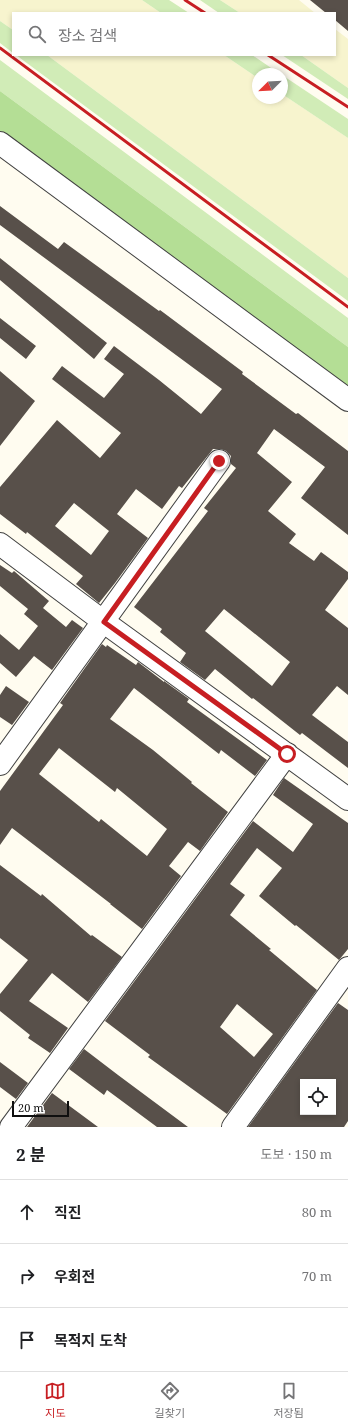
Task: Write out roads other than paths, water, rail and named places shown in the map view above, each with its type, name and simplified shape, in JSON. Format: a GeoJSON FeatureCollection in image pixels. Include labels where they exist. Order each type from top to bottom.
{"type":"FeatureCollection","features":[{"type":"Feature","properties":{"kind":"street"},"geometry":{"type":"LineString","coordinates":[[0,144],[348,400]]}},
{"type":"Feature","properties":{"kind":"street"},"geometry":{"type":"LineString","coordinates":[[0,764],[219,461]]}},
{"type":"Feature","properties":{"kind":"street"},"geometry":{"type":"LineString","coordinates":[[0,544],[104,622],[348,799]]}},
{"type":"Feature","properties":{"kind":"street"},"geometry":{"type":"LineString","coordinates":[[11,1127],[287,754]]}},
{"type":"Feature","properties":{"kind":"street"},"geometry":{"type":"LineString","coordinates":[[233,1127],[348,968]]}},
{"type":"Feature","properties":{"kind":"railway"},"geometry":{"type":"LineString","coordinates":[[185,0],[203,12]]}},
{"type":"Feature","properties":{"kind":"railway"},"geometry":{"type":"LineString","coordinates":[[0,48],[348,307]]}},
{"type":"Feature","properties":{"kind":"railway"},"geometry":{"type":"LineString","coordinates":[[270,56],[348,107]]}}]}
